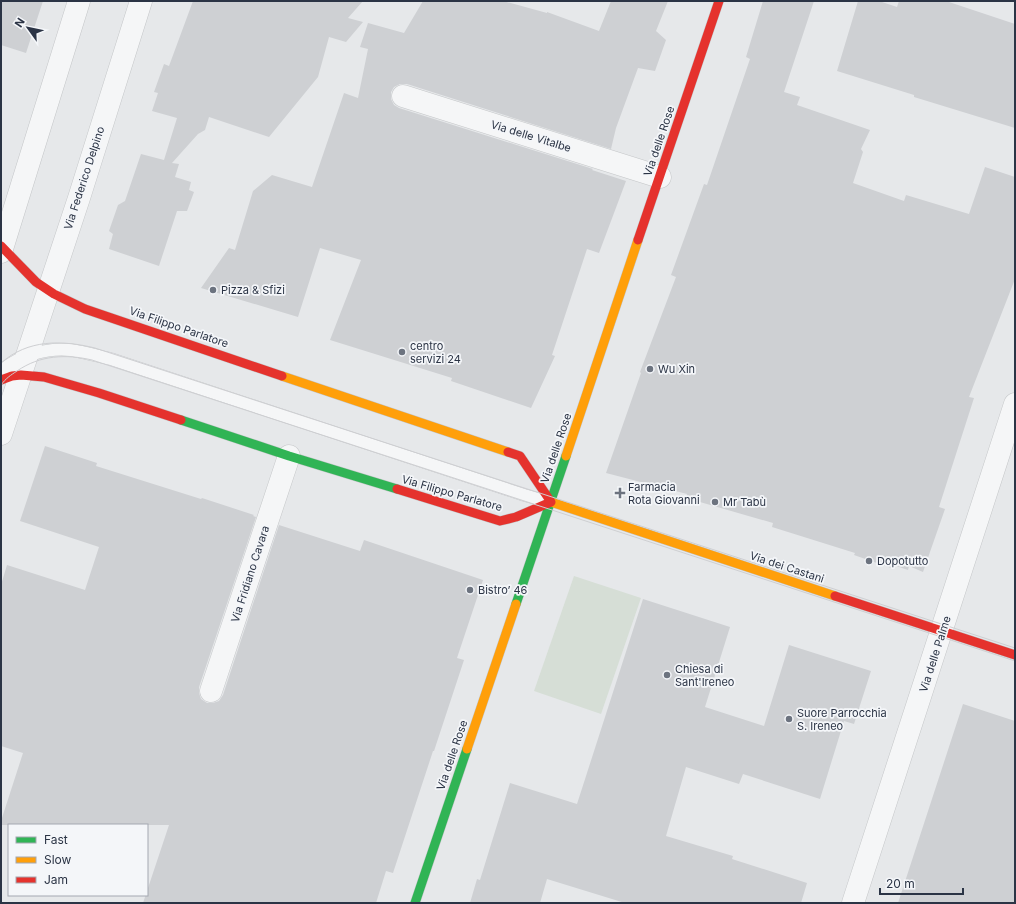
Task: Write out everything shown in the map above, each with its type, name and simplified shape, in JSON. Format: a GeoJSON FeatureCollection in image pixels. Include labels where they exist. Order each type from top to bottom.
{"type":"FeatureCollection","features":[{"type":"Feature","properties":{"kind":"street"},"geometry":{"type":"LineString","coordinates":[[2,249],[79,1]]}},
{"type":"Feature","properties":{"kind":"street","name":"Via Federico Delpino"},"geometry":{"type":"LineString","coordinates":[[1,434],[12,370],[48,290],[141,1]]}},
{"type":"Feature","properties":{"kind":"street","name":"Via delle Rose"},"geometry":{"type":"LineString","coordinates":[[415,903],[719,1]]}},
{"type":"Feature","properties":{"kind":"street","name":"Via delle Vitalbe"},"geometry":{"type":"LineString","coordinates":[[403,96],[660,176]]}},
{"type":"Feature","properties":{"kind":"street","name":"Via Filippo Parlatore"},"geometry":{"type":"LineString","coordinates":[[2,249],[36,281],[48,290],[85,309],[520,456],[551,502],[516,518],[500,521],[289,456],[99,393],[44,377],[12,370]]}},
{"type":"Feature","properties":{"kind":"street","name":"Via delle Palme"},"geometry":{"type":"LineString","coordinates":[[853,903],[1015,404]]}},
{"type":"Feature","properties":{"kind":"street","name":"Via Fridiano Cavara"},"geometry":{"type":"LineString","coordinates":[[211,691],[289,456]]}},
{"type":"Feature","properties":{"kind":"street","name":"Via dei Castani"},"geometry":{"type":"LineString","coordinates":[[551,502],[1015,655]]}},
{"type":"Feature","properties":{"kind":"lane"},"geometry":{"type":"LineString","coordinates":[[12,370],[52,351],[66,350],[111,359],[524,495],[551,502]]}},
{"type":"Feature","properties":{"kind":"shaded area"},"geometry":{"type":"Polygon","coordinates":[[[574,576],[641,598],[601,714],[534,691],[574,576]]]}},
{"type":"Feature","properties":{"kind":"building"},"geometry":{"type":"Polygon","coordinates":[[[1,1],[43,1],[26,53],[1,45],[1,1]]]}},
{"type":"Feature","properties":{"kind":"building"},"geometry":{"type":"Polygon","coordinates":[[[193,1],[363,1],[348,18],[363,22],[346,42],[329,37],[318,77],[269,137],[209,117],[205,130],[198,134],[172,163],[179,164],[175,177],[191,182],[189,190],[194,192],[187,211],[177,211],[159,266],[109,249],[113,234],[109,231],[118,205],[125,201],[141,154],[164,160],[177,118],[152,111],[158,93],[154,92],[164,64],[169,66],[193,1]]]}},
{"type":"Feature","properties":{"kind":"building"},"geometry":{"type":"Polygon","coordinates":[[[423,1],[503,1],[547,12],[599,31],[611,1],[668,1],[656,31],[666,40],[655,71],[638,68],[616,128],[611,149],[407,84],[400,84],[394,87],[391,92],[391,99],[394,105],[399,108],[593,169],[592,170],[626,181],[599,253],[587,249],[552,355],[555,356],[531,408],[451,381],[452,378],[330,340],[361,260],[320,248],[298,317],[201,288],[229,248],[235,250],[253,191],[272,175],[312,187],[344,93],[358,98],[368,49],[360,47],[368,23],[404,33],[423,1]]]}},
{"type":"Feature","properties":{"kind":"building"},"geometry":{"type":"Polygon","coordinates":[[[763,1],[814,1],[784,92],[800,97],[797,105],[870,130],[861,149],[863,152],[853,183],[904,201],[906,195],[969,214],[985,167],[1015,177],[1015,279],[969,397],[974,398],[939,507],[945,509],[923,572],[909,566],[908,570],[893,565],[891,568],[854,555],[855,553],[772,527],[773,523],[686,498],[687,494],[606,473],[641,373],[640,372],[676,277],[671,275],[704,184],[707,185],[750,59],[746,57],[763,1]]]}},
{"type":"Feature","properties":{"kind":"building"},"geometry":{"type":"Polygon","coordinates":[[[858,1],[879,1],[897,7],[899,1],[946,1],[1015,24],[1015,128],[914,97],[914,95],[837,71],[858,1]]]}},
{"type":"Feature","properties":{"kind":"building"},"geometry":{"type":"Polygon","coordinates":[[[45,446],[97,463],[96,466],[254,515],[253,516],[256,517],[199,687],[201,699],[207,703],[219,701],[223,695],[279,525],[360,551],[364,540],[483,580],[457,658],[464,660],[434,751],[393,873],[386,871],[376,903],[143,903],[145,896],[148,896],[148,888],[169,825],[1,825],[23,753],[1,746],[1,585],[7,565],[85,590],[99,547],[20,521],[45,446]]]}},
{"type":"Feature","properties":{"kind":"building"},"geometry":{"type":"Polygon","coordinates":[[[643,599],[730,627],[705,707],[764,726],[789,645],[871,671],[854,724],[844,721],[820,799],[743,774],[739,784],[686,767],[666,836],[733,856],[732,859],[807,883],[801,903],[625,903],[547,879],[540,903],[470,903],[477,879],[480,880],[510,783],[577,804],[643,599]]]}},
{"type":"Feature","properties":{"kind":"building"},"geometry":{"type":"Polygon","coordinates":[[[963,704],[1015,721],[1015,903],[898,903],[963,704]]]}},
{"type":"Feature","properties":{"kind":"tram line"},"geometry":{"type":"LineString","coordinates":[[1,363],[22,349],[46,344],[58,343],[83,345],[95,348],[1015,648]]}},
{"type":"Feature","properties":{"kind":"tram line"},"geometry":{"type":"LineString","coordinates":[[1,385],[17,371],[44,359],[53,357],[73,357],[92,360],[1015,661]]}},
{"type":"Feature","properties":{"kind":"traffic: fast"},"geometry":{"type":"LineString","coordinates":[[181,420],[289,456],[397,489]]}},
{"type":"Feature","properties":{"kind":"traffic: fast"},"geometry":{"type":"LineString","coordinates":[[516,604],[566,456]]}},
{"type":"Feature","properties":{"kind":"traffic: fast"},"geometry":{"type":"LineString","coordinates":[[415,903],[467,749]]}},
{"type":"Feature","properties":{"kind":"traffic: slow"},"geometry":{"type":"LineString","coordinates":[[566,456],[638,240]]}},
{"type":"Feature","properties":{"kind":"traffic: slow"},"geometry":{"type":"LineString","coordinates":[[282,376],[508,452]]}},
{"type":"Feature","properties":{"kind":"traffic: slow"},"geometry":{"type":"LineString","coordinates":[[551,502],[835,596]]}},
{"type":"Feature","properties":{"kind":"traffic: slow"},"geometry":{"type":"LineString","coordinates":[[467,749],[516,604]]}},
{"type":"Feature","properties":{"kind":"traffic: jam"},"geometry":{"type":"LineString","coordinates":[[638,240],[719,1]]}},
{"type":"Feature","properties":{"kind":"traffic: jam"},"geometry":{"type":"LineString","coordinates":[[1,246],[36,282],[54,294],[85,309],[282,376]]}},
{"type":"Feature","properties":{"kind":"traffic: jam"},"geometry":{"type":"LineString","coordinates":[[1,380],[12,376],[21,375],[44,377],[99,393],[181,420]]}},
{"type":"Feature","properties":{"kind":"traffic: jam"},"geometry":{"type":"LineString","coordinates":[[508,452],[520,456],[551,502]]}},
{"type":"Feature","properties":{"kind":"traffic: jam"},"geometry":{"type":"LineString","coordinates":[[397,489],[500,521],[516,517],[551,502]]}},
{"type":"Feature","properties":{"kind":"traffic: jam"},"geometry":{"type":"LineString","coordinates":[[835,596],[1015,655]]}},
{"type":"Feature","properties":{"kind":"place","name":"Pizza & Sfizi"},"geometry":{"type":"Point","coordinates":[213,290]}},
{"type":"Feature","properties":{"kind":"place","name":"centro servizi 24"},"geometry":{"type":"Point","coordinates":[402,352]}},
{"type":"Feature","properties":{"kind":"place","name":"Wu Xin"},"geometry":{"type":"Point","coordinates":[650,369]}},
{"type":"Feature","properties":{"kind":"place","name":"Farmacia Rota Giovanni"},"geometry":{"type":"Point","coordinates":[620,493]}},
{"type":"Feature","properties":{"kind":"place","name":"Mr Tabù"},"geometry":{"type":"Point","coordinates":[715,502]}},
{"type":"Feature","properties":{"kind":"place","name":"Dopotutto"},"geometry":{"type":"Point","coordinates":[869,561]}},
{"type":"Feature","properties":{"kind":"place","name":"Bistro’ 46"},"geometry":{"type":"Point","coordinates":[470,590]}},
{"type":"Feature","properties":{"kind":"place","name":"Chiesa di Sant'Ireneo"},"geometry":{"type":"Point","coordinates":[667,675]}},
{"type":"Feature","properties":{"kind":"place","name":"Suore Parrocchia S. Ireneo"},"geometry":{"type":"Point","coordinates":[789,719]}}]}
